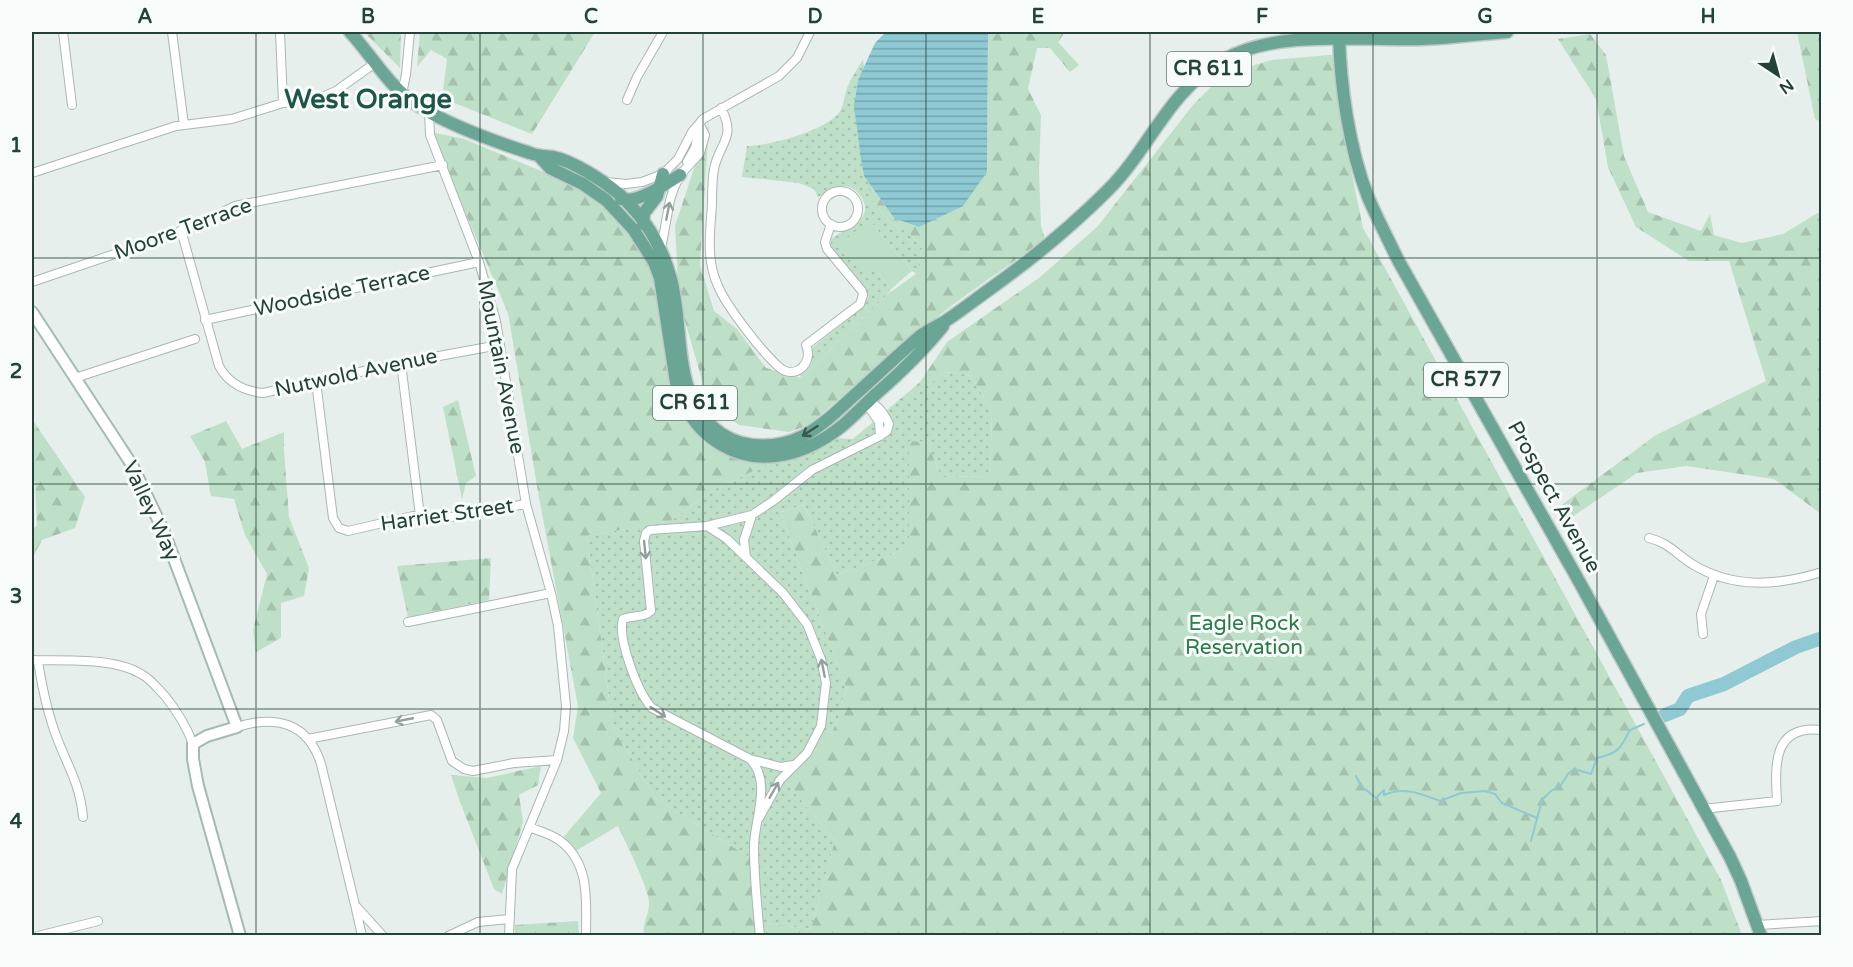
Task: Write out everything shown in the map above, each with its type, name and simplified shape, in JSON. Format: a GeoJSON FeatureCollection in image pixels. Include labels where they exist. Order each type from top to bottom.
{"type":"FeatureCollection","features":[{"type":"Feature","properties":{"kind":"main road","name":"CR 611"},"geometry":{"type":"LineString","coordinates":[[350,32],[402,94],[429,112],[540,157],[556,157],[603,182],[626,201],[642,219],[662,249],[672,282],[685,382],[702,416],[730,439],[757,446],[781,444],[804,435],[834,414],[924,333],[947,320],[1020,267],[1075,222],[1110,188],[1174,101],[1208,69],[1232,56],[1268,44],[1295,40],[1339,36],[1507,32]]}},
{"type":"Feature","properties":{"kind":"main road","name":"Prospect Avenue"},"geometry":{"type":"LineString","coordinates":[[1339,36],[1346,110],[1351,133],[1363,181],[1381,225],[1398,260],[1704,809],[1741,881],[1760,930]]}},
{"type":"Feature","properties":{"kind":"main road","name":"CR 611"},"geometry":{"type":"LineString","coordinates":[[540,157],[550,168],[594,192],[617,210],[633,229],[654,262],[662,286],[676,382],[681,399],[698,427],[711,439],[741,454],[779,457],[795,453],[842,426],[904,369],[947,320]]}},
{"type":"Feature","properties":{"kind":"main road"},"geometry":{"type":"LineString","coordinates":[[555,170],[570,171],[586,178],[613,197],[626,201],[658,188],[682,172]]}},
{"type":"Feature","properties":{"kind":"main road"},"geometry":{"type":"LineString","coordinates":[[654,262],[653,249],[642,219],[657,196],[663,174]]}},
{"type":"Feature","properties":{"kind":"main road"},"geometry":{"type":"LineString","coordinates":[[869,401],[868,394],[895,367],[898,356]]}},
{"type":"Feature","properties":{"kind":"main road"},"geometry":{"type":"LineString","coordinates":[[856,394],[869,401]]}},
{"type":"Feature","properties":{"kind":"street"},"geometry":{"type":"LineString","coordinates":[[63,32],[72,105]]}},
{"type":"Feature","properties":{"kind":"street"},"geometry":{"type":"LineString","coordinates":[[172,32],[184,125]]}},
{"type":"Feature","properties":{"kind":"street"},"geometry":{"type":"LineString","coordinates":[[280,32],[284,103]]}},
{"type":"Feature","properties":{"kind":"street"},"geometry":{"type":"LineString","coordinates":[[402,94],[410,32]]}},
{"type":"Feature","properties":{"kind":"street"},"geometry":{"type":"LineString","coordinates":[[627,100],[637,77],[663,32]]}},
{"type":"Feature","properties":{"kind":"street"},"geometry":{"type":"LineString","coordinates":[[662,249],[670,200],[695,148],[703,119],[778,76],[796,58],[810,32]]}},
{"type":"Feature","properties":{"kind":"street"},"geometry":{"type":"LineString","coordinates":[[32,174],[184,125],[232,119],[284,103],[304,101],[336,91],[375,63]]}},
{"type":"Feature","properties":{"kind":"street"},"geometry":{"type":"LineString","coordinates":[[722,108],[729,130],[714,167],[708,253],[721,292],[758,344],[784,370],[795,371],[804,366],[808,357],[806,345],[860,304],[863,297],[862,291],[827,249],[825,242],[831,224]]}},
{"type":"Feature","properties":{"kind":"street","name":"Mountain Avenue"},"geometry":{"type":"LineString","coordinates":[[429,112],[430,135],[489,293],[526,504],[552,593],[558,626],[566,706],[564,731],[557,760],[512,869],[509,936]]}},
{"type":"Feature","properties":{"kind":"street"},"geometry":{"type":"LineString","coordinates":[[603,182],[626,184],[642,182],[663,174],[678,159],[692,132],[700,125]]}},
{"type":"Feature","properties":{"kind":"street","name":"Moore Terrace"},"geometry":{"type":"LineString","coordinates":[[32,282],[191,228],[235,206],[443,165]]}},
{"type":"Feature","properties":{"kind":"street"},"geometry":{"type":"LineString","coordinates":[[836,191],[849,193],[858,204],[856,218],[845,226],[831,224],[823,213],[822,206],[825,200],[836,191]]}},
{"type":"Feature","properties":{"kind":"street","name":"Nutwold Avenue"},"geometry":{"type":"LineString","coordinates":[[181,230],[205,321],[221,370],[227,378],[244,389],[263,393],[401,363],[499,345]]}},
{"type":"Feature","properties":{"kind":"street","name":"Woodside Terrace"},"geometry":{"type":"LineString","coordinates":[[205,321],[479,262]]}},
{"type":"Feature","properties":{"kind":"street","name":"Valley Way"},"geometry":{"type":"LineString","coordinates":[[32,312],[132,465],[164,532],[237,727]]}},
{"type":"Feature","properties":{"kind":"street"},"geometry":{"type":"LineString","coordinates":[[75,378],[195,339]]}},
{"type":"Feature","properties":{"kind":"street"},"geometry":{"type":"LineString","coordinates":[[401,363],[420,516]]}},
{"type":"Feature","properties":{"kind":"street","name":"Harriet Street"},"geometry":{"type":"LineString","coordinates":[[316,381],[335,524],[342,530],[348,531],[404,517],[420,516],[430,520],[440,519],[526,504]]}},
{"type":"Feature","properties":{"kind":"street"},"geometry":{"type":"LineString","coordinates":[[793,765],[781,767],[750,759],[652,708],[641,695],[624,643],[622,622],[623,619],[649,614],[652,607],[644,541],[646,533],[650,530],[707,526],[752,515],[812,470],[887,431],[889,424],[879,408],[869,401]]}},
{"type":"Feature","properties":{"kind":"street"},"geometry":{"type":"LineString","coordinates":[[748,560],[745,555],[744,540],[752,515]]}},
{"type":"Feature","properties":{"kind":"street"},"geometry":{"type":"LineString","coordinates":[[707,526],[727,539],[796,608],[813,634],[826,683],[821,726],[807,753],[780,780],[759,818]]}},
{"type":"Feature","properties":{"kind":"street"},"geometry":{"type":"LineString","coordinates":[[1649,538],[1663,541],[1681,557],[1714,576],[1748,583],[1785,582],[1821,572]]}},
{"type":"Feature","properties":{"kind":"street"},"geometry":{"type":"LineString","coordinates":[[1703,634],[1701,614],[1714,576]]}},
{"type":"Feature","properties":{"kind":"street"},"geometry":{"type":"LineString","coordinates":[[408,622],[552,593]]}},
{"type":"Feature","properties":{"kind":"street"},"geometry":{"type":"LineString","coordinates":[[83,817],[79,787],[63,755],[48,714],[35,661],[94,662],[121,666],[139,672],[151,680],[169,701],[185,723],[192,744],[198,786],[240,936]]}},
{"type":"Feature","properties":{"kind":"street"},"geometry":{"type":"LineString","coordinates":[[308,739],[431,715],[437,720],[452,761],[464,769],[473,771],[514,763],[557,760]]}},
{"type":"Feature","properties":{"kind":"street"},"geometry":{"type":"LineString","coordinates":[[192,744],[207,736],[252,722],[270,721],[293,728],[308,739],[321,764],[362,936]]}},
{"type":"Feature","properties":{"kind":"street"},"geometry":{"type":"LineString","coordinates":[[1704,809],[1777,801],[1776,759],[1780,747],[1790,736],[1803,730],[1821,730]]}},
{"type":"Feature","properties":{"kind":"street"},"geometry":{"type":"LineString","coordinates":[[750,759],[759,775],[759,818],[754,848],[760,936]]}},
{"type":"Feature","properties":{"kind":"street"},"geometry":{"type":"LineString","coordinates":[[529,827],[558,839],[570,850],[579,864],[587,890],[586,936]]}},
{"type":"Feature","properties":{"kind":"street"},"geometry":{"type":"LineString","coordinates":[[355,905],[383,936]]}},
{"type":"Feature","properties":{"kind":"street"},"geometry":{"type":"LineString","coordinates":[[447,936],[478,922],[509,919]]}},
{"type":"Feature","properties":{"kind":"street"},"geometry":{"type":"LineString","coordinates":[[39,936],[98,921]]}},
{"type":"Feature","properties":{"kind":"street"},"geometry":{"type":"LineString","coordinates":[[1760,930],[1821,921]]}},
{"type":"Feature","properties":{"kind":"green space"},"geometry":{"type":"Polygon","coordinates":[[[364,32],[401,32],[400,68],[364,32]]]}},
{"type":"Feature","properties":{"kind":"green space"},"geometry":{"type":"Polygon","coordinates":[[[420,32],[595,32],[532,134],[442,98],[447,59],[431,50],[417,67],[420,32]]]}},
{"type":"Feature","properties":{"kind":"green space"},"geometry":{"type":"Polygon","coordinates":[[[988,32],[1065,32],[1058,42],[1079,65],[1070,72],[1050,48],[1037,48],[1028,89],[1041,115],[1039,171],[1041,226],[1045,239],[905,342],[809,425],[789,432],[739,425],[717,410],[706,394],[679,300],[675,226],[709,123],[700,265],[714,311],[737,329],[766,368],[801,378],[888,294],[917,273],[922,247],[910,234],[892,224],[869,197],[869,183],[894,218],[987,172],[988,32]]]}},
{"type":"Feature","properties":{"kind":"green space"},"geometry":{"type":"Polygon","coordinates":[[[1797,32],[1821,32],[1821,122],[1815,119],[1797,32]]]}},
{"type":"Feature","properties":{"kind":"green space"},"geometry":{"type":"Polygon","coordinates":[[[1590,34],[1606,55],[1624,156],[1648,212],[1701,231],[1710,214],[1714,235],[1742,243],[1783,234],[1821,211],[1821,514],[1774,479],[1686,466],[1637,473],[1563,523],[1556,509],[1656,435],[1766,381],[1729,261],[1689,261],[1636,227],[1608,167],[1596,99],[1558,39],[1590,34]]]}},
{"type":"Feature","properties":{"kind":"green space","name":"Eagle Rock Reservation"},"geometry":{"type":"Polygon","coordinates":[[[1340,55],[1345,140],[1363,228],[1721,880],[1742,935],[644,935],[649,907],[648,897],[618,826],[574,852],[562,839],[601,793],[573,738],[578,706],[538,492],[508,313],[431,132],[464,139],[590,191],[633,235],[654,273],[712,445],[796,451],[711,491],[671,521],[587,536],[613,727],[655,798],[752,859],[759,922],[811,929],[835,840],[785,781],[831,734],[844,707],[842,701],[847,689],[780,512],[804,505],[837,575],[909,548],[909,441],[927,442],[941,477],[990,476],[992,410],[970,375],[946,372],[903,404],[899,400],[920,382],[947,342],[1039,278],[1097,227],[1193,105],[1212,86],[1234,71],[1272,60],[1340,55]]]}},
{"type":"Feature","properties":{"kind":"green space"},"geometry":{"type":"Polygon","coordinates":[[[863,59],[864,67],[858,80],[864,176],[869,183],[869,197],[892,224],[910,234],[922,247],[917,274],[869,220],[864,276],[874,269],[891,289],[801,378],[799,373],[811,361],[812,348],[864,306],[866,296],[834,254],[831,241],[861,219],[865,212],[864,204],[854,189],[843,186],[818,197],[814,189],[799,183],[742,177],[747,146],[808,132],[831,120],[840,111],[849,84],[863,59]]]}},
{"type":"Feature","properties":{"kind":"green space"},"geometry":{"type":"Polygon","coordinates":[[[869,220],[912,271],[891,289],[874,269],[865,276],[839,245],[869,220]]]}},
{"type":"Feature","properties":{"kind":"green space"},"geometry":{"type":"Polygon","coordinates":[[[946,372],[970,375],[992,410],[990,476],[941,477],[927,442],[909,441],[909,548],[837,575],[804,505],[780,512],[847,689],[842,701],[844,707],[831,734],[785,781],[835,840],[811,929],[759,922],[752,859],[655,798],[613,727],[587,536],[671,521],[711,491],[796,451],[833,438],[853,439],[899,400],[903,403],[946,372]]]}},
{"type":"Feature","properties":{"kind":"green space"},"geometry":{"type":"Polygon","coordinates":[[[458,400],[476,476],[466,483],[462,499],[443,407],[458,400]]]}},
{"type":"Feature","properties":{"kind":"green space"},"geometry":{"type":"Polygon","coordinates":[[[32,419],[85,497],[75,528],[42,540],[32,559],[32,530],[37,525],[32,466],[32,419]]]}},
{"type":"Feature","properties":{"kind":"green space"},"geometry":{"type":"Polygon","coordinates":[[[226,421],[242,449],[284,432],[289,517],[309,568],[304,596],[281,603],[281,638],[256,652],[253,630],[267,574],[245,535],[234,499],[211,496],[205,462],[190,436],[226,421]]]}},
{"type":"Feature","properties":{"kind":"green space"},"geometry":{"type":"Polygon","coordinates":[[[491,558],[489,600],[408,617],[397,566],[491,558]]]}},
{"type":"Feature","properties":{"kind":"green space"},"geometry":{"type":"Polygon","coordinates":[[[541,766],[538,785],[519,795],[523,822],[502,894],[494,889],[451,775],[487,778],[541,766]]]}},
{"type":"Feature","properties":{"kind":"green space"},"geometry":{"type":"Polygon","coordinates":[[[578,921],[579,935],[515,935],[515,925],[578,921]]]}},
{"type":"Feature","properties":{"kind":"water"},"geometry":{"type":"Polygon","coordinates":[[[886,32],[988,32],[987,172],[963,206],[919,227],[894,218],[864,176],[861,159],[854,106],[858,80],[875,43],[886,32]]]}},
{"type":"Feature","properties":{"kind":"waterway"},"geometry":{"type":"LineString","coordinates":[[1665,715],[1680,709],[1688,696],[1724,684],[1796,647],[1822,638]]}},
{"type":"Feature","properties":{"kind":"waterway"},"geometry":{"type":"LineString","coordinates":[[1531,841],[1542,800],[1561,785],[1574,769],[1591,774],[1597,758],[1614,752],[1621,746],[1630,730],[1644,724]]}},
{"type":"Feature","properties":{"kind":"waterway"},"geometry":{"type":"LineString","coordinates":[[1356,776],[1361,786],[1376,798],[1384,790],[1384,795],[1405,791],[1440,801],[1461,793],[1485,791],[1495,794],[1502,803],[1537,818]]}},
{"type":"Feature","properties":{"kind":"district","name":"West Orange"},"geometry":{"type":"Point","coordinates":[368,99]}}]}
